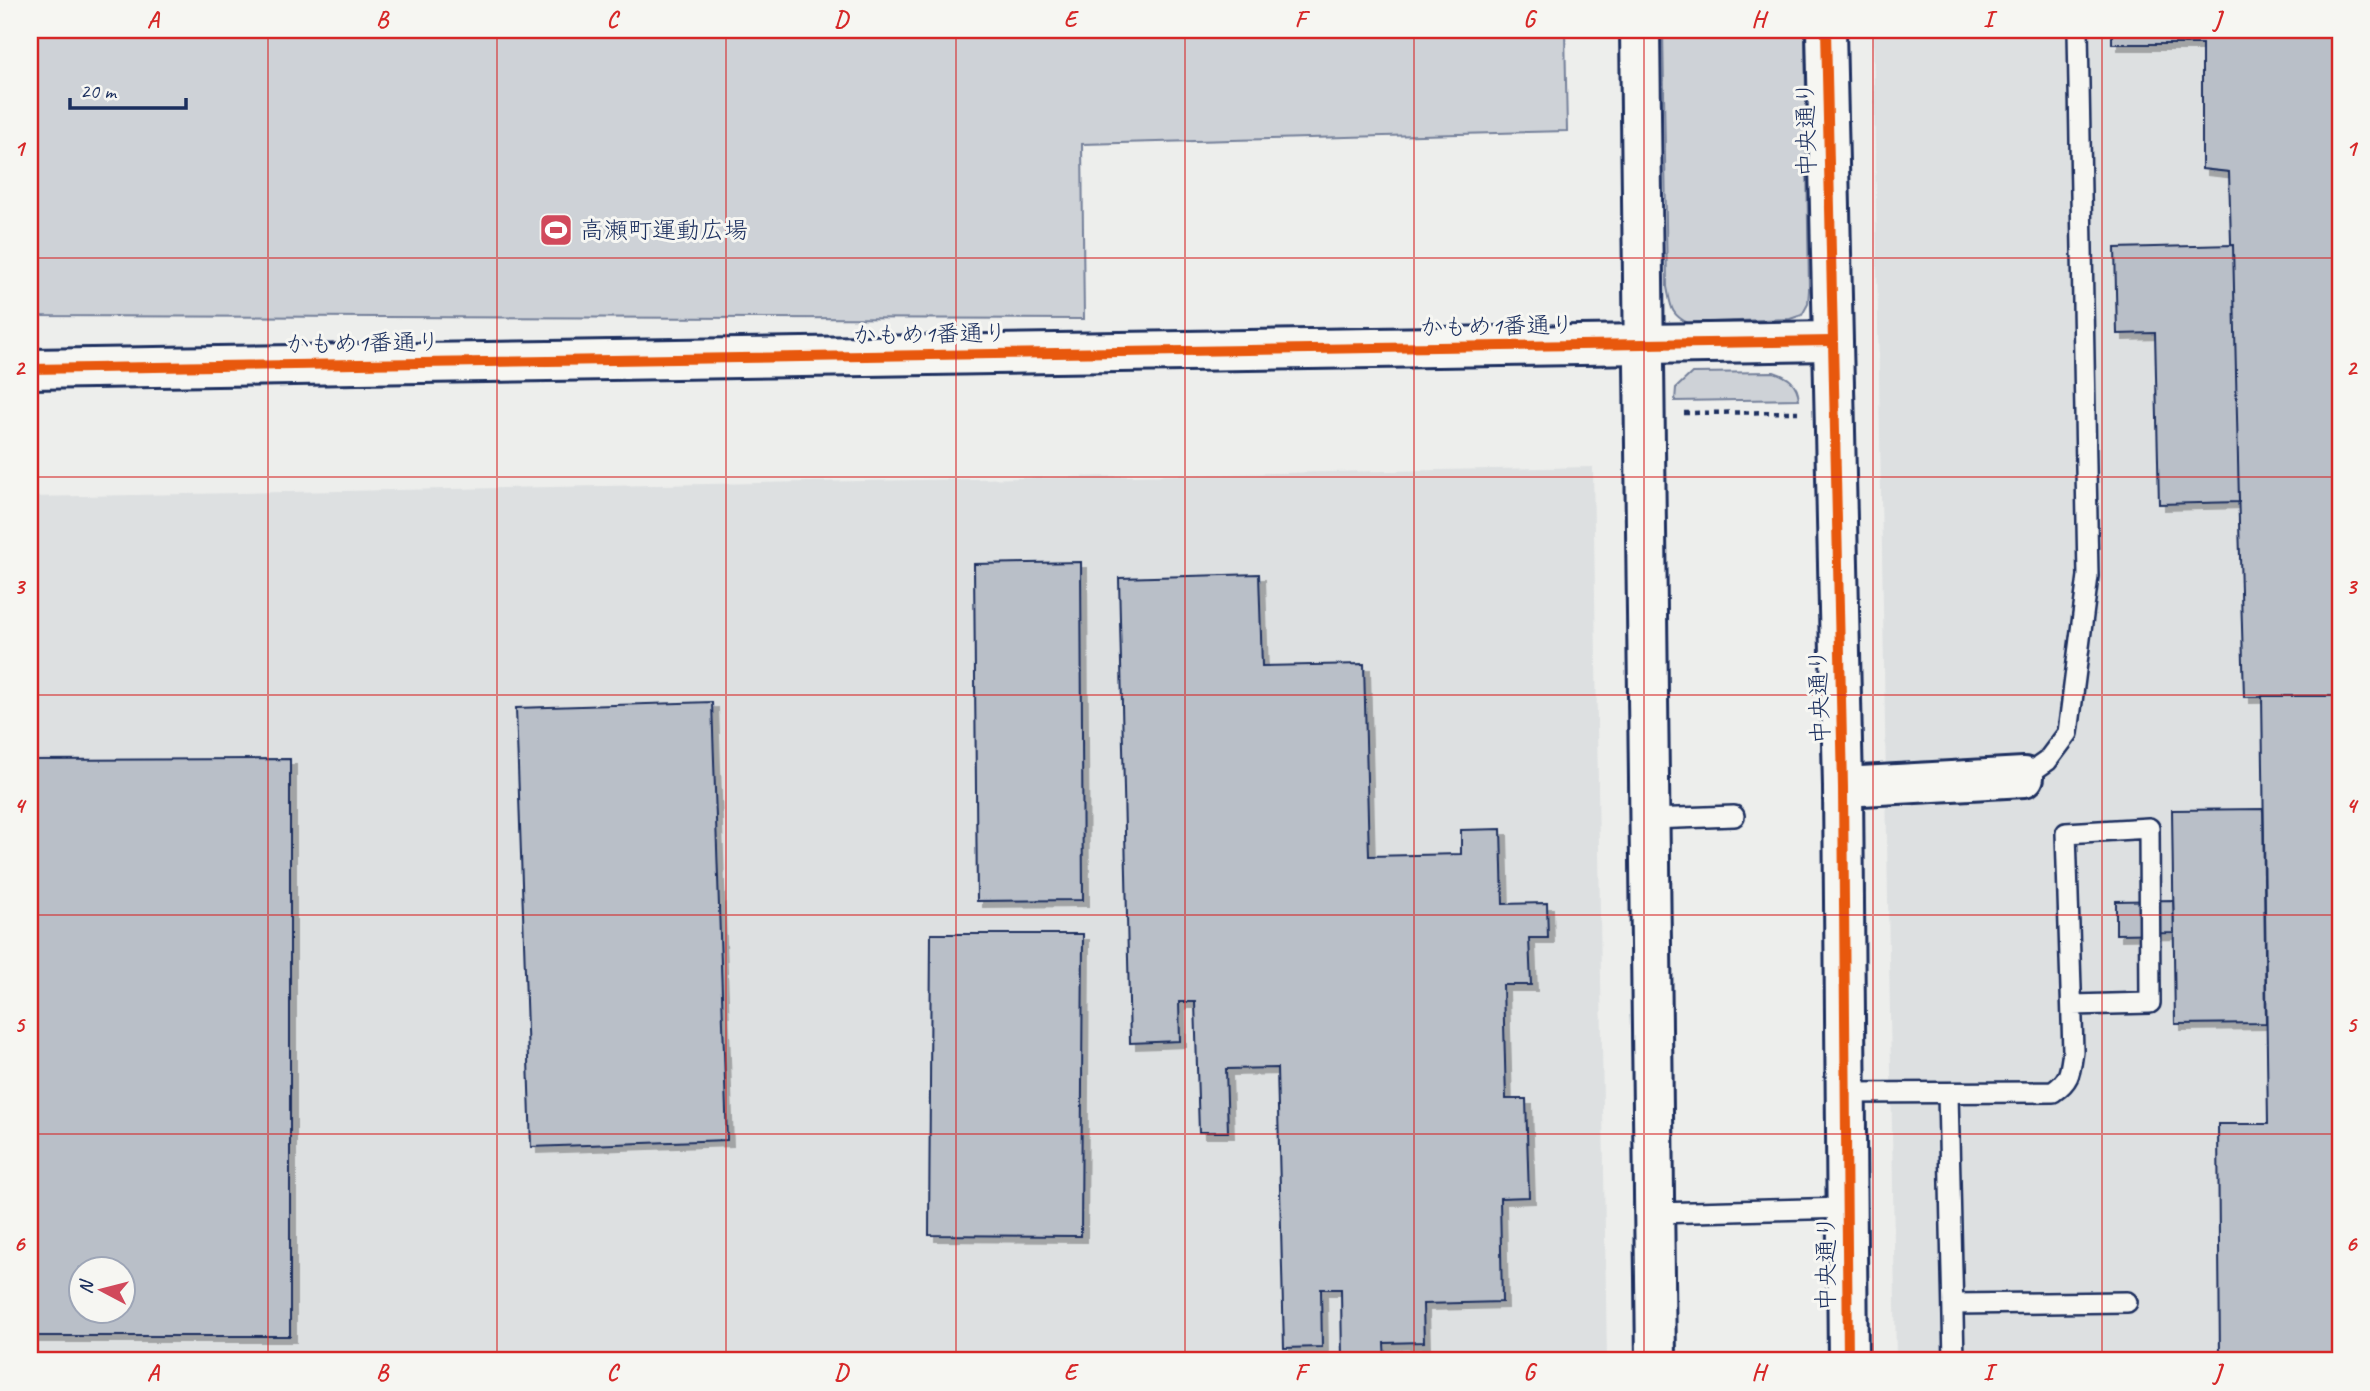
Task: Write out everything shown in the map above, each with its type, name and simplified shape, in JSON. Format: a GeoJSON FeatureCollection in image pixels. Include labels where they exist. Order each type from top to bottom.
{"type":"FeatureCollection","features":[{"type":"Feature","properties":{"kind":"street"},"geometry":{"type":"LineString","coordinates":[[1640,30],[1656,1361]]}},
{"type":"Feature","properties":{"kind":"street","name":"中央通り"},"geometry":{"type":"LineString","coordinates":[[1826,30],[1843,788],[1848,1361]]}},
{"type":"Feature","properties":{"kind":"street","name":"かもめ1番通り"},"geometry":{"type":"LineString","coordinates":[[30,369],[1831,341]]}},
{"type":"Feature","properties":{"kind":"street"},"geometry":{"type":"LineString","coordinates":[[1843,788],[2024,778]]}},
{"type":"Feature","properties":{"kind":"lane"},"geometry":{"type":"LineString","coordinates":[[2024,778],[2047,761],[2068,733],[2088,576],[2078,30]]}},
{"type":"Feature","properties":{"kind":"lane"},"geometry":{"type":"LineString","coordinates":[[1650,819],[1734,816]]}},
{"type":"Feature","properties":{"kind":"lane"},"geometry":{"type":"LineString","coordinates":[[1845,1094],[2053,1092],[2063,1085],[2068,1080],[2073,1051],[2066,833],[2148,828],[2150,1003],[2072,1005]]}},
{"type":"Feature","properties":{"kind":"lane"},"geometry":{"type":"LineString","coordinates":[[1948,1093],[1954,1361]]}},
{"type":"Feature","properties":{"kind":"lane"},"geometry":{"type":"LineString","coordinates":[[1655,1213],[1847,1208]]}},
{"type":"Feature","properties":{"kind":"lane"},"geometry":{"type":"LineString","coordinates":[[1953,1304],[2127,1302]]}},
{"type":"Feature","properties":{"kind":"path"},"geometry":{"type":"LineString","coordinates":[[1676,413],[1805,412]]}},
{"type":"Feature","properties":{"kind":"shaded area","name":"高瀬町運動広場"},"geometry":{"type":"Polygon","coordinates":[[[30,30],[1565,30],[1567,131],[1082,144],[1084,319],[30,316],[30,30]]]}},
{"type":"Feature","properties":{"kind":"shaded area"},"geometry":{"type":"Polygon","coordinates":[[[1663,30],[1805,30],[1809,290],[1808,304],[1802,315],[1790,319],[1688,323],[1672,309],[1667,287],[1663,30]]]}},
{"type":"Feature","properties":{"kind":"shaded area"},"geometry":{"type":"Polygon","coordinates":[[[1873,30],[2340,30],[2340,1361],[1896,1361],[1873,30]]]}},
{"type":"Feature","properties":{"kind":"shaded area"},"geometry":{"type":"Polygon","coordinates":[[[1774,372],[1791,381],[1799,399],[1675,401],[1676,388],[1692,373],[1774,372]]]}},
{"type":"Feature","properties":{"kind":"shaded area"},"geometry":{"type":"Polygon","coordinates":[[[1593,467],[1607,1361],[30,1361],[30,497],[1593,467]]]}},
{"type":"Feature","properties":{"kind":"building"},"geometry":{"type":"Polygon","coordinates":[[[2112,30],[2340,30],[2340,696],[2244,697],[2229,172],[2202,169],[2202,44],[2112,44],[2112,30]]]}},
{"type":"Feature","properties":{"kind":"building"},"geometry":{"type":"Polygon","coordinates":[[[2233,245],[2239,502],[2159,504],[2155,333],[2117,334],[2115,248],[2233,245]]]}},
{"type":"Feature","properties":{"kind":"building"},"geometry":{"type":"Polygon","coordinates":[[[1081,562],[1083,900],[977,901],[974,564],[1081,562]]]}},
{"type":"Feature","properties":{"kind":"building"},"geometry":{"type":"Polygon","coordinates":[[[1259,574],[1262,666],[1364,664],[1369,856],[1461,854],[1461,830],[1501,829],[1503,904],[1547,903],[1548,938],[1529,938],[1531,985],[1503,985],[1506,1099],[1526,1099],[1529,1197],[1500,1198],[1502,1302],[1423,1304],[1424,1342],[1384,1343],[1385,1361],[1342,1361],[1341,1289],[1321,1289],[1322,1347],[1284,1348],[1277,1068],[1226,1069],[1228,1132],[1199,1132],[1195,1002],[1179,1002],[1180,1041],[1130,1043],[1119,578],[1259,574]]]}},
{"type":"Feature","properties":{"kind":"building"},"geometry":{"type":"Polygon","coordinates":[[[2262,696],[2340,696],[2340,1361],[2220,1361],[2218,1124],[2268,1124],[2262,696]]]}},
{"type":"Feature","properties":{"kind":"building"},"geometry":{"type":"Polygon","coordinates":[[[712,702],[727,1140],[531,1147],[516,708],[712,702]]]}},
{"type":"Feature","properties":{"kind":"building"},"geometry":{"type":"Polygon","coordinates":[[[290,759],[290,1336],[30,1336],[30,760],[290,759]]]}},
{"type":"Feature","properties":{"kind":"building"},"geometry":{"type":"Polygon","coordinates":[[[2263,809],[2266,1023],[2175,1024],[2172,810],[2263,809]]]}},
{"type":"Feature","properties":{"kind":"building"},"geometry":{"type":"Polygon","coordinates":[[[2173,900],[2174,933],[2116,934],[2116,901],[2173,900]]]}},
{"type":"Feature","properties":{"kind":"building"},"geometry":{"type":"Polygon","coordinates":[[[931,934],[1083,934],[1081,1236],[929,1235],[931,934]]]}},
{"type":"Feature","properties":{"kind":"cycle path"},"geometry":{"type":"LineString","coordinates":[[1826,30],[1843,787],[1848,1361]]}},
{"type":"Feature","properties":{"kind":"cycle path"},"geometry":{"type":"LineString","coordinates":[[30,369],[1831,341]]}},
{"type":"Feature","properties":{"kind":"place","name":"高瀬町運動広場"},"geometry":{"type":"Point","coordinates":[556,230]}}]}
